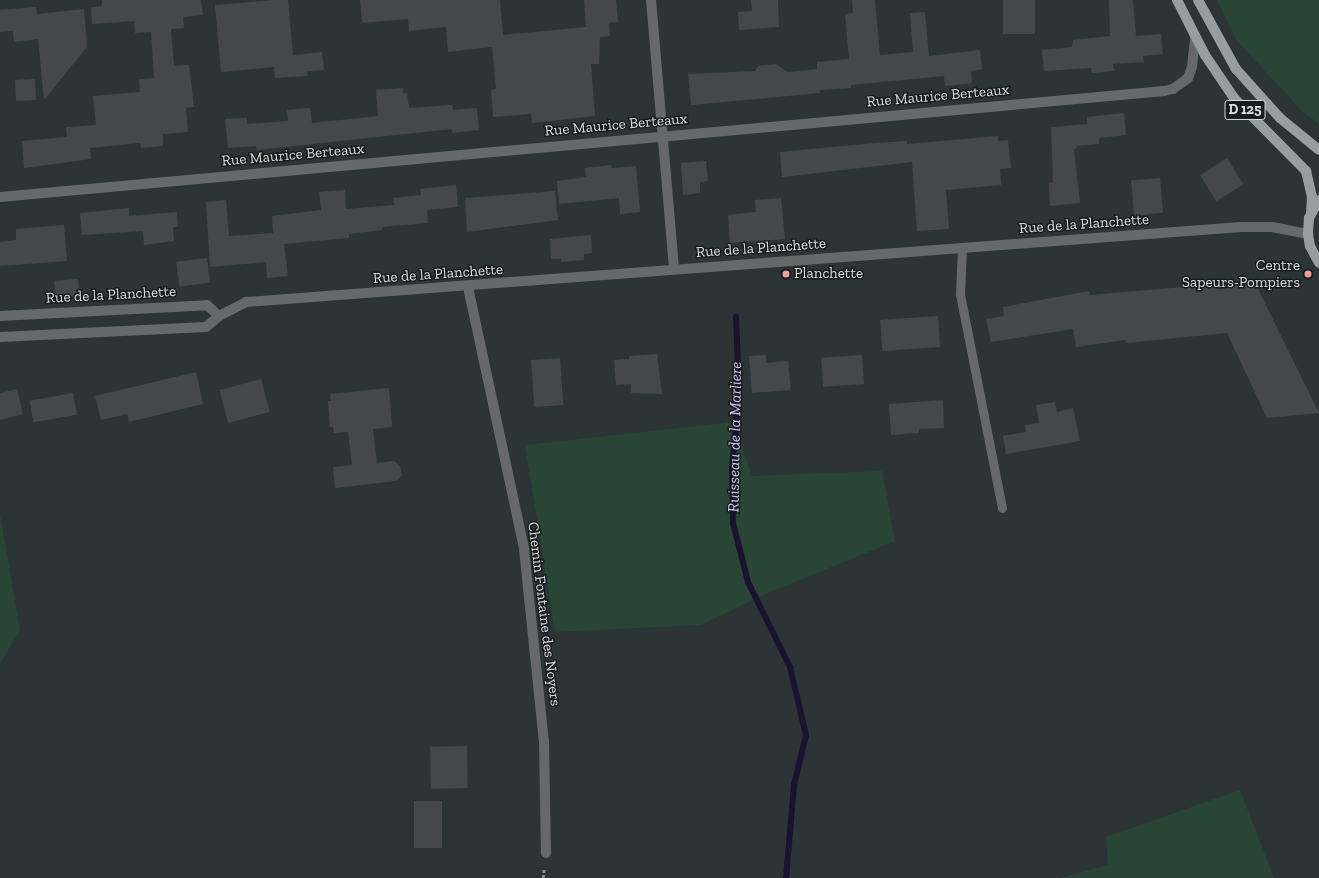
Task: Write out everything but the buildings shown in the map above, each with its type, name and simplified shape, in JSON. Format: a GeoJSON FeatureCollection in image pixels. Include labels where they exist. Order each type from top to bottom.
{"type":"FeatureCollection","features":[{"type":"Feature","properties":{"kind":"main road","name":"D 125"},"geometry":{"type":"LineString","coordinates":[[1177,0],[1195,36],[1234,98],[1301,163],[1310,184],[1311,214]]}},
{"type":"Feature","properties":{"kind":"main road","name":"D 125"},"geometry":{"type":"LineString","coordinates":[[1198,0],[1236,70],[1280,118],[1319,150]]}},
{"type":"Feature","properties":{"kind":"main road"},"geometry":{"type":"LineString","coordinates":[[1319,200],[1311,214],[1308,234],[1310,246],[1319,263]]}},
{"type":"Feature","properties":{"kind":"street"},"geometry":{"type":"LineString","coordinates":[[651,0],[674,269]]}},
{"type":"Feature","properties":{"kind":"street","name":"Rue Maurice Berteaux"},"geometry":{"type":"LineString","coordinates":[[0,197],[663,135],[1164,91],[1173,89],[1188,78],[1192,68],[1195,36]]}},
{"type":"Feature","properties":{"kind":"street","name":"Rue de la Planchette"},"geometry":{"type":"LineString","coordinates":[[0,337],[206,327],[219,316],[246,302],[468,287],[674,269],[1241,227],[1272,227],[1308,234]]}},
{"type":"Feature","properties":{"kind":"street","name":"Chemin Fontaine des Noyers"},"geometry":{"type":"LineString","coordinates":[[468,287],[524,550],[544,741],[546,853]]}},
{"type":"Feature","properties":{"kind":"street","name":"Rue de la Planchette"},"geometry":{"type":"LineString","coordinates":[[0,316],[207,305],[219,316]]}},
{"type":"Feature","properties":{"kind":"lane"},"geometry":{"type":"LineString","coordinates":[[962,248],[960,294],[1002,508]]}},
{"type":"Feature","properties":{"kind":"green space"},"geometry":{"type":"Polygon","coordinates":[[[1217,0],[1319,0],[1319,124],[1302,111],[1236,40],[1217,0]]]}},
{"type":"Feature","properties":{"kind":"green space"},"geometry":{"type":"Polygon","coordinates":[[[733,422],[752,476],[882,471],[895,541],[761,596],[701,625],[555,632],[525,445],[733,422]]]}},
{"type":"Feature","properties":{"kind":"green space"},"geometry":{"type":"Polygon","coordinates":[[[0,514],[20,630],[0,664],[0,514]]]}},
{"type":"Feature","properties":{"kind":"green space"},"geometry":{"type":"Polygon","coordinates":[[[1240,790],[1274,878],[1060,878],[1108,865],[1106,837],[1240,790]]]}},
{"type":"Feature","properties":{"kind":"waterway","name":"Ruisseau de la Marliere"},"geometry":{"type":"LineString","coordinates":[[736,317],[739,393],[732,467],[733,523],[748,582],[790,667],[806,735],[794,785],[786,878]]}},
{"type":"Feature","properties":{"kind":"place","name":"Planchette"},"geometry":{"type":"Point","coordinates":[786,274]}},
{"type":"Feature","properties":{"kind":"place","name":"Centre Sapeurs-Pompiers"},"geometry":{"type":"Point","coordinates":[1308,274]}}]}
